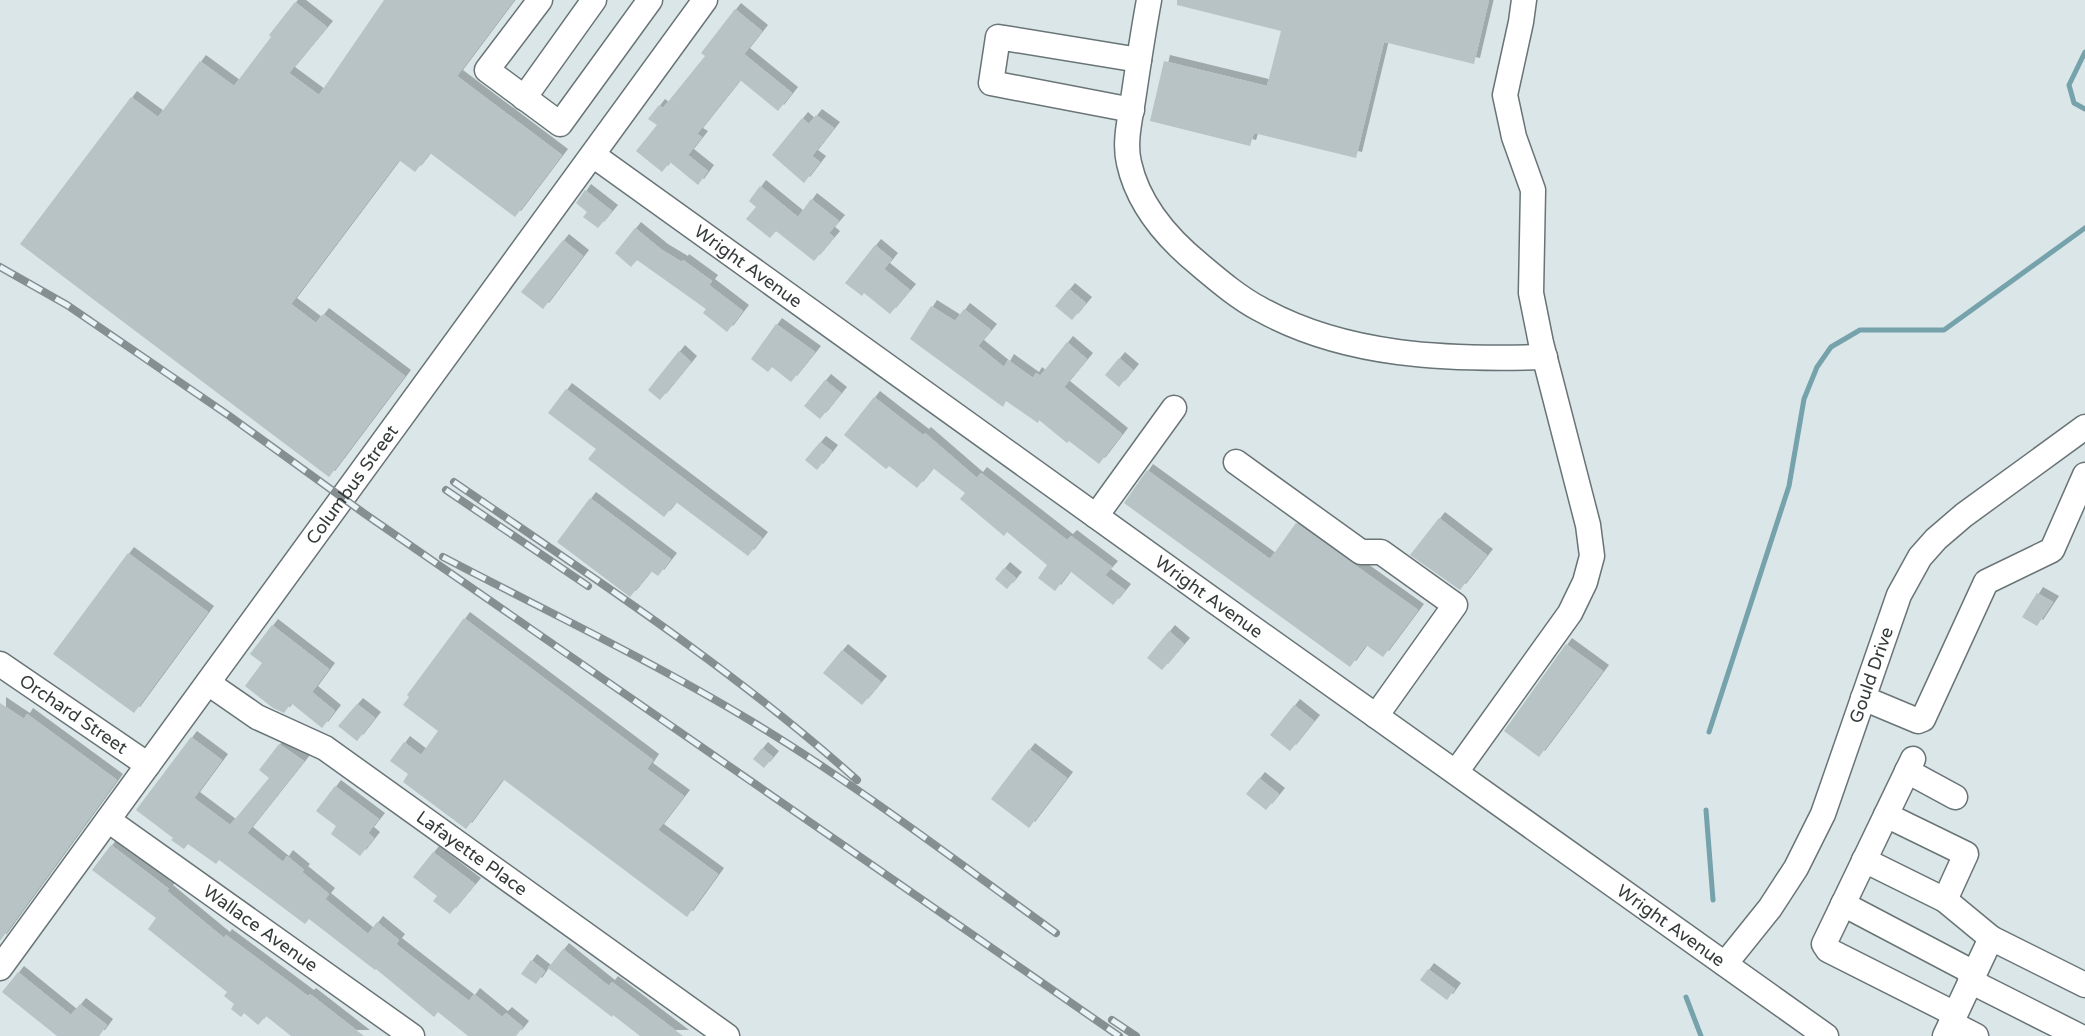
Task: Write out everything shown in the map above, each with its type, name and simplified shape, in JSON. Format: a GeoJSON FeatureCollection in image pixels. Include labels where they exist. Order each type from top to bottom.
{"type":"FeatureCollection","features":[{"type":"Feature","properties":{"kind":"street"},"geometry":{"type":"LineString","coordinates":[[540,0],[487,71],[560,124],[650,0]]}},
{"type":"Feature","properties":{"kind":"street"},"geometry":{"type":"LineString","coordinates":[[524,98],[594,0]]}},
{"type":"Feature","properties":{"kind":"street","name":"Columbus Street"},"geometry":{"type":"LineString","coordinates":[[0,968],[705,0]]}},
{"type":"Feature","properties":{"kind":"street"},"geometry":{"type":"LineString","coordinates":[[1149,0],[1132,110],[1128,160],[1152,216],[1188,255],[1259,309],[1288,323],[1360,346],[1467,359],[1545,357]]}},
{"type":"Feature","properties":{"kind":"street"},"geometry":{"type":"LineString","coordinates":[[1456,772],[1570,613],[1585,582],[1592,556],[1588,525],[1531,293],[1533,190],[1514,137],[1504,94],[1524,0]]}},
{"type":"Feature","properties":{"kind":"street"},"geometry":{"type":"LineString","coordinates":[[1132,110],[991,83],[998,37],[1139,60]]}},
{"type":"Feature","properties":{"kind":"street","name":"Wright Avenue"},"geometry":{"type":"LineString","coordinates":[[593,155],[1826,1036]]}},
{"type":"Feature","properties":{"kind":"street"},"geometry":{"type":"LineString","coordinates":[[1096,516],[1174,408]]}},
{"type":"Feature","properties":{"kind":"street","name":"Gould Drive"},"geometry":{"type":"LineString","coordinates":[[1725,964],[1770,908],[1796,868],[1823,814],[1899,595],[1920,557],[1964,515],[2080,430]]}},
{"type":"Feature","properties":{"kind":"street"},"geometry":{"type":"LineString","coordinates":[[1236,462],[1361,552],[1381,552],[1455,605],[1376,716]]}},
{"type":"Feature","properties":{"kind":"street"},"geometry":{"type":"LineString","coordinates":[[1863,698],[1918,721],[1923,719],[1986,582],[2052,550],[2085,475]]}},
{"type":"Feature","properties":{"kind":"street","name":"Orchard Street"},"geometry":{"type":"LineString","coordinates":[[0,664],[148,765]]}},
{"type":"Feature","properties":{"kind":"street","name":"Lafayette Place"},"geometry":{"type":"LineString","coordinates":[[208,683],[257,717],[325,748],[727,1036]]}},
{"type":"Feature","properties":{"kind":"street"},"geometry":{"type":"LineString","coordinates":[[1955,797],[1910,765],[1824,944],[1828,950],[1950,1025],[1976,1036]]}},
{"type":"Feature","properties":{"kind":"street"},"geometry":{"type":"LineString","coordinates":[[1886,815],[1966,854],[1945,900]]}},
{"type":"Feature","properties":{"kind":"street","name":"Wallace Avenue"},"geometry":{"type":"LineString","coordinates":[[108,820],[412,1036]]}},
{"type":"Feature","properties":{"kind":"street"},"geometry":{"type":"LineString","coordinates":[[1864,860],[1945,900],[1991,938],[2085,985]]}},
{"type":"Feature","properties":{"kind":"street"},"geometry":{"type":"LineString","coordinates":[[1843,904],[2079,1036]]}},
{"type":"Feature","properties":{"kind":"street"},"geometry":{"type":"LineString","coordinates":[[1950,1025],[1991,938]]}},
{"type":"Feature","properties":{"kind":"building"},"geometry":{"type":"Polygon","coordinates":[[[384,0],[514,0],[457,76],[562,155],[515,217],[430,153],[415,172],[399,160],[291,304],[316,323],[323,314],[405,376],[329,477],[20,244],[131,97],[158,117],[200,61],[234,86],[295,2],[327,27],[289,73],[319,95],[384,0]]]}},
{"type":"Feature","properties":{"kind":"building"},"geometry":{"type":"Polygon","coordinates":[[[1177,0],[1489,0],[1474,64],[1384,42],[1356,158],[1254,133],[1250,146],[1150,121],[1164,61],[1267,86],[1281,31],[1177,5],[1177,0]]]}},
{"type":"Feature","properties":{"kind":"building"},"geometry":{"type":"Polygon","coordinates":[[[735,9],[762,31],[744,54],[792,93],[778,111],[740,80],[697,134],[702,137],[688,155],[708,171],[698,185],[670,162],[662,172],[636,151],[657,125],[648,119],[659,105],[663,108],[705,56],[701,53],[735,9]]]}},
{"type":"Feature","properties":{"kind":"building"},"geometry":{"type":"Polygon","coordinates":[[[816,115],[834,128],[812,156],[820,162],[804,183],[772,155],[802,118],[809,124],[816,115]]]}},
{"type":"Feature","properties":{"kind":"building"},"geometry":{"type":"Polygon","coordinates":[[[760,186],[798,217],[811,199],[839,221],[829,233],[834,237],[814,261],[776,231],[770,238],[746,219],[756,207],[749,201],[760,186]]]}},
{"type":"Feature","properties":{"kind":"building"},"geometry":{"type":"Polygon","coordinates":[[[585,190],[612,211],[598,228],[583,217],[587,212],[576,203],[585,190]]]}},
{"type":"Feature","properties":{"kind":"building"},"geometry":{"type":"Polygon","coordinates":[[[635,228],[662,250],[682,262],[683,260],[712,281],[709,285],[743,311],[727,332],[703,313],[706,309],[637,260],[631,267],[615,253],[635,228]]]}},
{"type":"Feature","properties":{"kind":"building"},"geometry":{"type":"Polygon","coordinates":[[[563,240],[583,256],[543,309],[521,292],[563,240]]]}},
{"type":"Feature","properties":{"kind":"building"},"geometry":{"type":"Polygon","coordinates":[[[875,245],[892,259],[884,269],[910,290],[890,314],[864,293],[862,296],[845,283],[875,245]]]}},
{"type":"Feature","properties":{"kind":"building"},"geometry":{"type":"Polygon","coordinates":[[[1069,289],[1086,303],[1072,320],[1055,306],[1069,289]]]}},
{"type":"Feature","properties":{"kind":"building"},"geometry":{"type":"Polygon","coordinates":[[[931,306],[955,321],[964,309],[991,330],[978,346],[1004,367],[1008,360],[1033,378],[1036,373],[1040,376],[1067,342],[1087,359],[1064,387],[1122,434],[1099,464],[1039,420],[1038,423],[1006,401],[1003,407],[910,339],[931,306]]]}},
{"type":"Feature","properties":{"kind":"building"},"geometry":{"type":"Polygon","coordinates":[[[776,324],[815,352],[791,382],[772,367],[768,372],[751,359],[776,324]]]}},
{"type":"Feature","properties":{"kind":"building"},"geometry":{"type":"Polygon","coordinates":[[[679,351],[691,362],[660,400],[648,390],[679,351]]]}},
{"type":"Feature","properties":{"kind":"building"},"geometry":{"type":"Polygon","coordinates":[[[1119,358],[1133,370],[1119,387],[1105,375],[1119,358]]]}},
{"type":"Feature","properties":{"kind":"building"},"geometry":{"type":"Polygon","coordinates":[[[825,380],[841,393],[820,419],[804,406],[825,380]]]}},
{"type":"Feature","properties":{"kind":"building"},"geometry":{"type":"Polygon","coordinates":[[[566,389],[762,538],[748,556],[676,502],[664,517],[588,459],[596,449],[548,413],[566,389]]]}},
{"type":"Feature","properties":{"kind":"building"},"geometry":{"type":"Polygon","coordinates":[[[874,397],[923,435],[925,433],[977,478],[981,473],[1067,540],[1071,536],[1112,567],[1105,575],[1125,590],[1113,605],[1070,571],[1055,591],[1038,578],[1047,565],[1007,532],[1004,536],[960,499],[965,493],[933,468],[917,488],[889,466],[886,469],[844,435],[874,397]]]}},
{"type":"Feature","properties":{"kind":"building"},"geometry":{"type":"Polygon","coordinates":[[[820,442],[832,451],[817,470],[805,460],[820,442]]]}},
{"type":"Feature","properties":{"kind":"building"},"geometry":{"type":"Polygon","coordinates":[[[1147,470],[1270,559],[1296,523],[1418,610],[1383,657],[1366,645],[1350,667],[1124,503],[1147,470]]]}},
{"type":"Feature","properties":{"kind":"building"},"geometry":{"type":"Polygon","coordinates":[[[590,498],[671,559],[658,576],[651,571],[630,597],[557,542],[590,498]]]}},
{"type":"Feature","properties":{"kind":"building"},"geometry":{"type":"Polygon","coordinates":[[[1439,518],[1487,555],[1460,590],[1410,555],[1439,518]]]}},
{"type":"Feature","properties":{"kind":"building"},"geometry":{"type":"Polygon","coordinates":[[[128,553],[208,612],[134,713],[53,654],[128,553]]]}},
{"type":"Feature","properties":{"kind":"building"},"geometry":{"type":"Polygon","coordinates":[[[1004,568],[1016,578],[1007,589],[995,579],[1004,568]]]}},
{"type":"Feature","properties":{"kind":"building"},"geometry":{"type":"Polygon","coordinates":[[[2037,593],[2053,602],[2037,626],[2022,617],[2037,593]]]}},
{"type":"Feature","properties":{"kind":"building"},"geometry":{"type":"Polygon","coordinates":[[[464,618],[653,760],[647,769],[684,796],[658,830],[718,874],[687,917],[503,779],[466,829],[403,782],[408,774],[390,761],[404,742],[421,755],[438,731],[403,705],[409,697],[407,695],[464,618]]]}},
{"type":"Feature","properties":{"kind":"building"},"geometry":{"type":"Polygon","coordinates":[[[272,625],[329,669],[312,692],[335,711],[322,728],[291,703],[284,713],[273,708],[245,686],[262,663],[250,654],[272,625]]]}},
{"type":"Feature","properties":{"kind":"building"},"geometry":{"type":"Polygon","coordinates":[[[1169,631],[1184,644],[1162,670],[1147,658],[1169,631]]]}},
{"type":"Feature","properties":{"kind":"building"},"geometry":{"type":"Polygon","coordinates":[[[1566,644],[1603,671],[1539,757],[1504,731],[1566,644]]]}},
{"type":"Feature","properties":{"kind":"building"},"geometry":{"type":"Polygon","coordinates":[[[842,650],[881,682],[862,705],[823,673],[842,650]]]}},
{"type":"Feature","properties":{"kind":"building"},"geometry":{"type":"Polygon","coordinates":[[[0,703],[24,719],[27,714],[117,780],[0,941],[0,703]]]}},
{"type":"Feature","properties":{"kind":"building"},"geometry":{"type":"Polygon","coordinates":[[[357,704],[375,718],[357,741],[338,726],[357,704]]]}},
{"type":"Feature","properties":{"kind":"building"},"geometry":{"type":"Polygon","coordinates":[[[1294,705],[1314,721],[1290,751],[1270,735],[1294,705]]]}},
{"type":"Feature","properties":{"kind":"building"},"geometry":{"type":"Polygon","coordinates":[[[191,737],[222,760],[194,798],[230,825],[269,778],[259,770],[279,744],[304,761],[247,833],[283,862],[287,856],[304,870],[302,872],[329,894],[325,899],[368,934],[377,922],[399,940],[396,944],[469,1001],[474,994],[502,1017],[506,1013],[523,1027],[516,1036],[468,1036],[438,1012],[434,1017],[309,919],[305,924],[219,860],[216,864],[188,844],[184,849],[136,810],[191,737]]]}},
{"type":"Feature","properties":{"kind":"building"},"geometry":{"type":"Polygon","coordinates":[[[762,748],[773,757],[764,768],[753,759],[762,748]]]}},
{"type":"Feature","properties":{"kind":"building"},"geometry":{"type":"Polygon","coordinates":[[[1029,749],[1067,778],[1029,828],[991,799],[1029,749]]]}},
{"type":"Feature","properties":{"kind":"building"},"geometry":{"type":"Polygon","coordinates":[[[1259,778],[1279,794],[1266,810],[1246,794],[1259,778]]]}},
{"type":"Feature","properties":{"kind":"building"},"geometry":{"type":"Polygon","coordinates":[[[335,786],[379,819],[368,833],[374,838],[360,856],[331,834],[336,826],[316,811],[335,786]]]}},
{"type":"Feature","properties":{"kind":"building"},"geometry":{"type":"Polygon","coordinates":[[[111,845],[169,889],[167,891],[224,938],[226,935],[364,1036],[291,1036],[266,1016],[258,1025],[244,1013],[241,1017],[231,1009],[234,1004],[224,996],[227,992],[148,929],[156,918],[92,870],[111,845]]]}},
{"type":"Feature","properties":{"kind":"building"},"geometry":{"type":"Polygon","coordinates":[[[433,852],[475,884],[450,914],[433,901],[437,896],[413,877],[433,852]]]}},
{"type":"Feature","properties":{"kind":"building"},"geometry":{"type":"Polygon","coordinates":[[[563,949],[609,986],[612,982],[683,1036],[640,1036],[613,1015],[612,1017],[548,968],[563,949]]]}},
{"type":"Feature","properties":{"kind":"building"},"geometry":{"type":"Polygon","coordinates":[[[531,960],[545,971],[536,984],[521,974],[531,960]]]}},
{"type":"Feature","properties":{"kind":"building"},"geometry":{"type":"Polygon","coordinates":[[[1428,969],[1455,989],[1447,1000],[1420,980],[1428,969]]]}},
{"type":"Feature","properties":{"kind":"building"},"geometry":{"type":"Polygon","coordinates":[[[18,972],[71,1015],[80,1004],[107,1025],[99,1036],[57,1036],[2,992],[18,972]]]}},
{"type":"Feature","properties":{"kind":"waterway"},"geometry":{"type":"LineString","coordinates":[[2085,52],[2069,85],[2074,103],[2085,109]]}},
{"type":"Feature","properties":{"kind":"waterway"},"geometry":{"type":"LineString","coordinates":[[1709,732],[1789,486],[1804,399],[1817,367],[1831,347],[1860,330],[1944,330],[2085,228]]}},
{"type":"Feature","properties":{"kind":"waterway"},"geometry":{"type":"LineString","coordinates":[[1706,810],[1713,900]]}},
{"type":"Feature","properties":{"kind":"waterway"},"geometry":{"type":"LineString","coordinates":[[1686,997],[1701,1036]]}},
{"type":"Feature","properties":{"kind":"railway"},"geometry":{"type":"LineString","coordinates":[[0,267],[67,305],[228,415],[365,514],[1119,1036]]}},
{"type":"Feature","properties":{"kind":"railway"},"geometry":{"type":"LineString","coordinates":[[454,482],[711,662],[857,780]]}},
{"type":"Feature","properties":{"kind":"railway"},"geometry":{"type":"LineString","coordinates":[[446,490],[588,586]]}},
{"type":"Feature","properties":{"kind":"railway"},"geometry":{"type":"LineString","coordinates":[[443,557],[637,657],[751,721],[868,797],[1056,933]]}},
{"type":"Feature","properties":{"kind":"railway"},"geometry":{"type":"LineString","coordinates":[[1112,1020],[1136,1036]]}}]}
